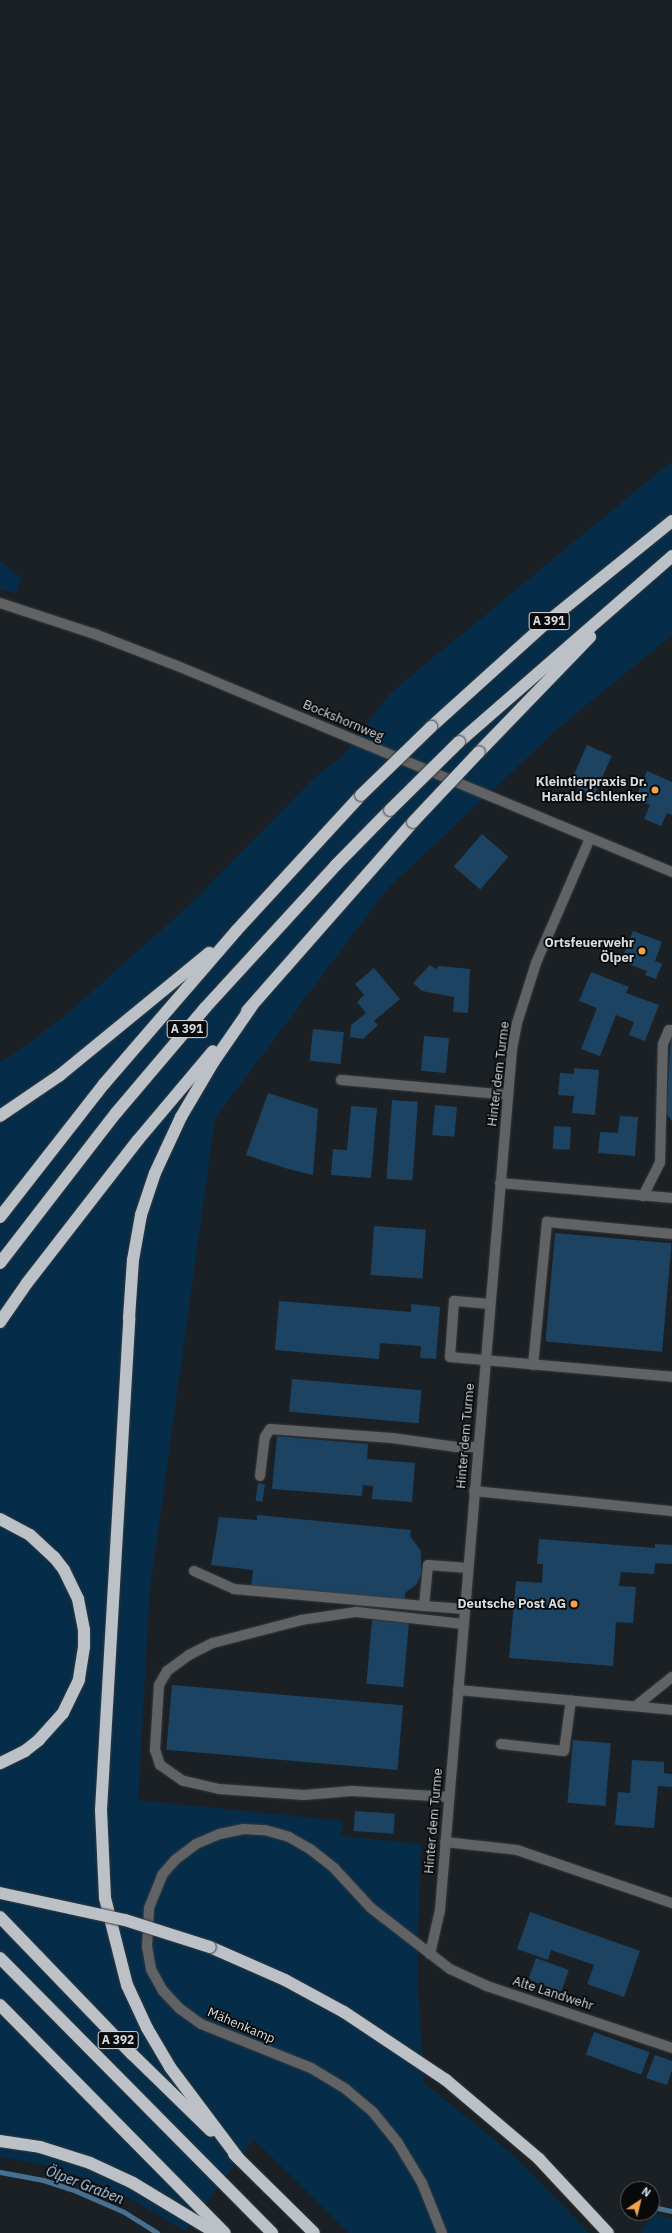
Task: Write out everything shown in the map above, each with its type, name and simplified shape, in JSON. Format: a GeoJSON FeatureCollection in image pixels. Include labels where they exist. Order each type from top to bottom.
{"type":"FeatureCollection","features":[{"type":"Feature","properties":{"kind":"highway","name":"A 391"},"geometry":{"type":"LineString","coordinates":[[0,1217],[99,1090],[236,931],[361,795],[431,727],[546,623],[672,521]]}},
{"type":"Feature","properties":{"kind":"highway","name":"A 391"},"geometry":{"type":"LineString","coordinates":[[0,1263],[116,1112],[205,1008],[336,865],[459,742],[672,556]]}},
{"type":"Feature","properties":{"kind":"highway"},"geometry":{"type":"LineString","coordinates":[[0,1322],[27,1283],[138,1140],[252,1006],[413,822],[647,577]]}},
{"type":"Feature","properties":{"kind":"highway"},"geometry":{"type":"LineString","coordinates":[[0,1116],[60,1075],[236,931]]}},
{"type":"Feature","properties":{"kind":"highway"},"geometry":{"type":"LineString","coordinates":[[239,2159],[170,2067],[147,2028],[127,1985],[105,1898],[101,1810],[129,1318],[133,1260],[141,1215],[155,1173],[181,1118],[214,1061],[252,1006]]}},
{"type":"Feature","properties":{"kind":"highway"},"geometry":{"type":"LineString","coordinates":[[0,1519],[30,1535],[50,1553],[64,1570],[78,1599],[84,1630],[84,1646],[79,1680],[63,1713],[39,1740],[0,1763]]}},
{"type":"Feature","properties":{"kind":"highway"},"geometry":{"type":"LineString","coordinates":[[0,1893],[125,1920],[210,1947],[285,1980],[344,2012],[446,2080],[539,2159],[608,2233]]}},
{"type":"Feature","properties":{"kind":"highway","name":"A 392"},"geometry":{"type":"LineString","coordinates":[[0,1917],[132,2054],[314,2233]]}},
{"type":"Feature","properties":{"kind":"highway"},"geometry":{"type":"LineString","coordinates":[[0,1958],[272,2233]]}},
{"type":"Feature","properties":{"kind":"highway"},"geometry":{"type":"LineString","coordinates":[[0,2005],[225,2233]]}},
{"type":"Feature","properties":{"kind":"highway"},"geometry":{"type":"LineString","coordinates":[[0,2141],[40,2147],[90,2163],[133,2183],[216,2233]]}},
{"type":"Feature","properties":{"kind":"street","name":"Bockshornweg"},"geometry":{"type":"LineString","coordinates":[[0,602],[92,633],[180,667],[672,872]]}},
{"type":"Feature","properties":{"kind":"street","name":"Hinter dem Turme"},"geometry":{"type":"LineString","coordinates":[[430,1954],[440,1910],[512,1049],[524,996],[590,838]]}},
{"type":"Feature","properties":{"kind":"street"},"geometry":{"type":"LineString","coordinates":[[643,1196],[660,1163],[663,1044],[669,1030],[672,1030]]}},
{"type":"Feature","properties":{"kind":"street"},"geometry":{"type":"LineString","coordinates":[[341,1080],[508,1095]]}},
{"type":"Feature","properties":{"kind":"street"},"geometry":{"type":"LineString","coordinates":[[500,1184],[672,1198]]}},
{"type":"Feature","properties":{"kind":"street"},"geometry":{"type":"LineString","coordinates":[[533,1365],[547,1222],[672,1234]]}},
{"type":"Feature","properties":{"kind":"street"},"geometry":{"type":"LineString","coordinates":[[490,1304],[454,1301],[450,1357],[485,1362],[672,1378]]}},
{"type":"Feature","properties":{"kind":"street"},"geometry":{"type":"LineString","coordinates":[[260,1476],[265,1437],[270,1429],[368,1436],[456,1447],[478,1447]]}},
{"type":"Feature","properties":{"kind":"street"},"geometry":{"type":"LineString","coordinates":[[474,1491],[672,1511]]}},
{"type":"Feature","properties":{"kind":"street"},"geometry":{"type":"LineString","coordinates":[[424,1606],[428,1565],[468,1568]]}},
{"type":"Feature","properties":{"kind":"street"},"geometry":{"type":"LineString","coordinates":[[194,1571],[234,1589],[464,1609]]}},
{"type":"Feature","properties":{"kind":"street"},"geometry":{"type":"LineString","coordinates":[[449,1797],[352,1791],[304,1795],[219,1789],[183,1781],[160,1765],[155,1750],[160,1685],[167,1671],[189,1655],[213,1643],[302,1620],[356,1612],[463,1624]]}},
{"type":"Feature","properties":{"kind":"street"},"geometry":{"type":"LineString","coordinates":[[636,1706],[672,1677]]}},
{"type":"Feature","properties":{"kind":"street"},"geometry":{"type":"LineString","coordinates":[[458,1690],[672,1710]]}},
{"type":"Feature","properties":{"kind":"street"},"geometry":{"type":"LineString","coordinates":[[501,1744],[564,1751],[571,1700]]}},
{"type":"Feature","properties":{"kind":"street","name":"Mähenkamp"},"geometry":{"type":"LineString","coordinates":[[430,1954],[371,1908],[334,1868],[310,1849],[290,1837],[265,1830],[243,1829],[220,1834],[196,1844],[175,1860],[162,1875],[149,1908],[147,1947],[151,1969],[163,1991],[180,2009],[201,2024],[311,2068],[346,2089],[373,2112],[398,2143],[422,2182],[442,2233]]}},
{"type":"Feature","properties":{"kind":"street"},"geometry":{"type":"LineString","coordinates":[[445,1842],[517,1850],[672,1903]]}},
{"type":"Feature","properties":{"kind":"street","name":"Alte Landwehr"},"geometry":{"type":"LineString","coordinates":[[430,1954],[450,1969],[487,1986],[672,2048]]}},
{"type":"Feature","properties":{"kind":"shaded area"},"geometry":{"type":"Polygon","coordinates":[[[672,461],[672,635],[561,726],[388,888],[215,1118],[150,1590],[138,1800],[343,1821],[341,1836],[421,1844],[417,1972],[424,2083],[510,2152],[590,2233],[349,2233],[254,2139],[185,2231],[138,2203],[98,2184],[50,2166],[0,2157],[0,1062],[28,1044],[68,1013],[194,901],[315,777],[344,755],[389,694],[672,461]]]}},
{"type":"Feature","properties":{"kind":"shaded area"},"geometry":{"type":"Polygon","coordinates":[[[0,561],[21,578],[17,593],[0,589],[0,561]]]}},
{"type":"Feature","properties":{"kind":"shaded area"},"geometry":{"type":"Polygon","coordinates":[[[660,2215],[672,2219],[672,2233],[641,2233],[640,2231],[649,2221],[660,2221],[660,2215]]]}},
{"type":"Feature","properties":{"kind":"building"},"geometry":{"type":"Polygon","coordinates":[[[587,745],[612,756],[594,795],[570,784],[587,745]]]}},
{"type":"Feature","properties":{"kind":"building","name":"Kleintierpraxis Dr. Harald Schlenker"},"geometry":{"type":"Polygon","coordinates":[[[647,771],[672,782],[672,815],[667,813],[661,826],[644,819],[650,805],[635,799],[647,771]]]}},
{"type":"Feature","properties":{"kind":"building"},"geometry":{"type":"Polygon","coordinates":[[[482,834],[508,857],[480,889],[454,866],[482,834]]]}},
{"type":"Feature","properties":{"kind":"building","name":"Ortsfeuerwehr Ölper"},"geometry":{"type":"Polygon","coordinates":[[[633,931],[662,942],[655,961],[662,964],[656,979],[645,975],[647,971],[621,961],[633,931]]]}},
{"type":"Feature","properties":{"kind":"building"},"geometry":{"type":"Polygon","coordinates":[[[430,965],[436,969],[439,966],[470,969],[468,1013],[453,1012],[454,997],[422,991],[413,983],[430,965]]]}},
{"type":"Feature","properties":{"kind":"building"},"geometry":{"type":"Polygon","coordinates":[[[374,968],[400,999],[374,1021],[378,1025],[363,1039],[350,1037],[351,1025],[366,1013],[357,1002],[364,995],[355,984],[374,968]]]}},
{"type":"Feature","properties":{"kind":"building"},"geometry":{"type":"Polygon","coordinates":[[[591,972],[629,987],[626,993],[659,1005],[645,1041],[629,1035],[634,1022],[616,1015],[600,1056],[581,1049],[597,1008],[579,1001],[591,972]]]}},
{"type":"Feature","properties":{"kind":"building"},"geometry":{"type":"Polygon","coordinates":[[[313,1029],[344,1032],[340,1064],[310,1061],[313,1029]]]}},
{"type":"Feature","properties":{"kind":"building"},"geometry":{"type":"Polygon","coordinates":[[[424,1036],[449,1038],[446,1073],[421,1071],[424,1036]]]}},
{"type":"Feature","properties":{"kind":"building"},"geometry":{"type":"Polygon","coordinates":[[[672,1038],[672,1121],[666,1113],[672,1038]]]}},
{"type":"Feature","properties":{"kind":"building"},"geometry":{"type":"Polygon","coordinates":[[[574,1068],[599,1070],[595,1115],[572,1113],[574,1096],[558,1095],[560,1073],[574,1074],[574,1068]]]}},
{"type":"Feature","properties":{"kind":"building"},"geometry":{"type":"Polygon","coordinates":[[[268,1093],[318,1109],[313,1175],[285,1168],[246,1155],[268,1093]]]}},
{"type":"Feature","properties":{"kind":"building"},"geometry":{"type":"Polygon","coordinates":[[[392,1100],[418,1102],[412,1181],[386,1179],[392,1100]]]}},
{"type":"Feature","properties":{"kind":"building"},"geometry":{"type":"Polygon","coordinates":[[[435,1105],[457,1107],[454,1137],[432,1135],[435,1105]]]}},
{"type":"Feature","properties":{"kind":"building"},"geometry":{"type":"Polygon","coordinates":[[[351,1106],[377,1108],[371,1178],[331,1175],[333,1149],[347,1150],[351,1106]]]}},
{"type":"Feature","properties":{"kind":"building"},"geometry":{"type":"Polygon","coordinates":[[[620,1116],[638,1117],[635,1156],[598,1153],[600,1132],[618,1133],[620,1116]]]}},
{"type":"Feature","properties":{"kind":"building"},"geometry":{"type":"Polygon","coordinates":[[[554,1126],[571,1127],[570,1150],[553,1149],[554,1126]]]}},
{"type":"Feature","properties":{"kind":"building"},"geometry":{"type":"Polygon","coordinates":[[[374,1226],[426,1230],[422,1279],[371,1275],[374,1226]]]}},
{"type":"Feature","properties":{"kind":"building"},"geometry":{"type":"Polygon","coordinates":[[[555,1233],[672,1243],[662,1352],[546,1342],[555,1233]]]}},
{"type":"Feature","properties":{"kind":"building"},"geometry":{"type":"Polygon","coordinates":[[[279,1301],[411,1312],[411,1304],[440,1307],[436,1359],[420,1358],[421,1346],[380,1343],[379,1359],[275,1350],[279,1301]]]}},
{"type":"Feature","properties":{"kind":"building"},"geometry":{"type":"Polygon","coordinates":[[[292,1379],[422,1390],[419,1423],[289,1412],[292,1379]]]}},
{"type":"Feature","properties":{"kind":"building"},"geometry":{"type":"Polygon","coordinates":[[[277,1436],[368,1444],[367,1459],[415,1463],[412,1502],[372,1499],[373,1486],[363,1485],[362,1496],[272,1489],[277,1436]]]}},
{"type":"Feature","properties":{"kind":"building"},"geometry":{"type":"Polygon","coordinates":[[[258,1483],[265,1484],[262,1502],[255,1501],[258,1483]]]}},
{"type":"Feature","properties":{"kind":"building"},"geometry":{"type":"Polygon","coordinates":[[[257,1515],[411,1530],[410,1536],[421,1551],[421,1574],[417,1584],[405,1593],[405,1601],[251,1588],[253,1570],[211,1565],[219,1517],[257,1520],[257,1515]]]}},
{"type":"Feature","properties":{"kind":"building","name":"Deutsche Post AG"},"geometry":{"type":"Polygon","coordinates":[[[539,1539],[655,1548],[655,1544],[672,1545],[672,1564],[655,1563],[654,1574],[621,1572],[619,1586],[636,1587],[633,1623],[616,1622],[613,1666],[509,1658],[516,1581],[542,1583],[543,1564],[537,1564],[539,1539]]]}},
{"type":"Feature","properties":{"kind":"building"},"geometry":{"type":"Polygon","coordinates":[[[372,1620],[409,1623],[403,1687],[366,1684],[372,1620]]]}},
{"type":"Feature","properties":{"kind":"building"},"geometry":{"type":"Polygon","coordinates":[[[172,1685],[403,1705],[397,1770],[166,1750],[172,1685]]]}},
{"type":"Feature","properties":{"kind":"building"},"geometry":{"type":"Polygon","coordinates":[[[573,1740],[611,1743],[605,1806],[568,1803],[573,1740]]]}},
{"type":"Feature","properties":{"kind":"building"},"geometry":{"type":"Polygon","coordinates":[[[632,1760],[664,1762],[664,1773],[672,1774],[672,1787],[658,1786],[654,1828],[615,1825],[618,1792],[630,1793],[632,1760]]]}},
{"type":"Feature","properties":{"kind":"building"},"geometry":{"type":"Polygon","coordinates":[[[355,1811],[395,1814],[394,1834],[354,1831],[355,1811]]]}},
{"type":"Feature","properties":{"kind":"building"},"geometry":{"type":"Polygon","coordinates":[[[530,1912],[640,1951],[624,1997],[587,1984],[594,1965],[551,1950],[548,1960],[517,1949],[530,1912]]]}},
{"type":"Feature","properties":{"kind":"building"},"geometry":{"type":"Polygon","coordinates":[[[536,1958],[569,1970],[561,1992],[528,1980],[536,1958]]]}},
{"type":"Feature","properties":{"kind":"building"},"geometry":{"type":"Polygon","coordinates":[[[594,2032],[649,2052],[641,2075],[586,2055],[594,2032]]]}},
{"type":"Feature","properties":{"kind":"building"},"geometry":{"type":"Polygon","coordinates":[[[655,2055],[672,2061],[672,2070],[667,2085],[646,2078],[655,2055]]]}},
{"type":"Feature","properties":{"kind":"waterway","name":"Ölper Graben"},"geometry":{"type":"LineString","coordinates":[[0,2172],[43,2180],[76,2191],[124,2212],[157,2233]]}},
{"type":"Feature","properties":{"kind":"waterway","name":"Ölper Graben"},"geometry":{"type":"LineString","coordinates":[[660,2208],[672,2211]]}},
{"type":"Feature","properties":{"kind":"place","name":"Kleintierpraxis Dr. Harald Schlenker"},"geometry":{"type":"Point","coordinates":[655,790]}},
{"type":"Feature","properties":{"kind":"place","name":"Ortsfeuerwehr Ölper"},"geometry":{"type":"Point","coordinates":[642,951]}},
{"type":"Feature","properties":{"kind":"place","name":"Deutsche Post AG"},"geometry":{"type":"Point","coordinates":[574,1604]}}]}
